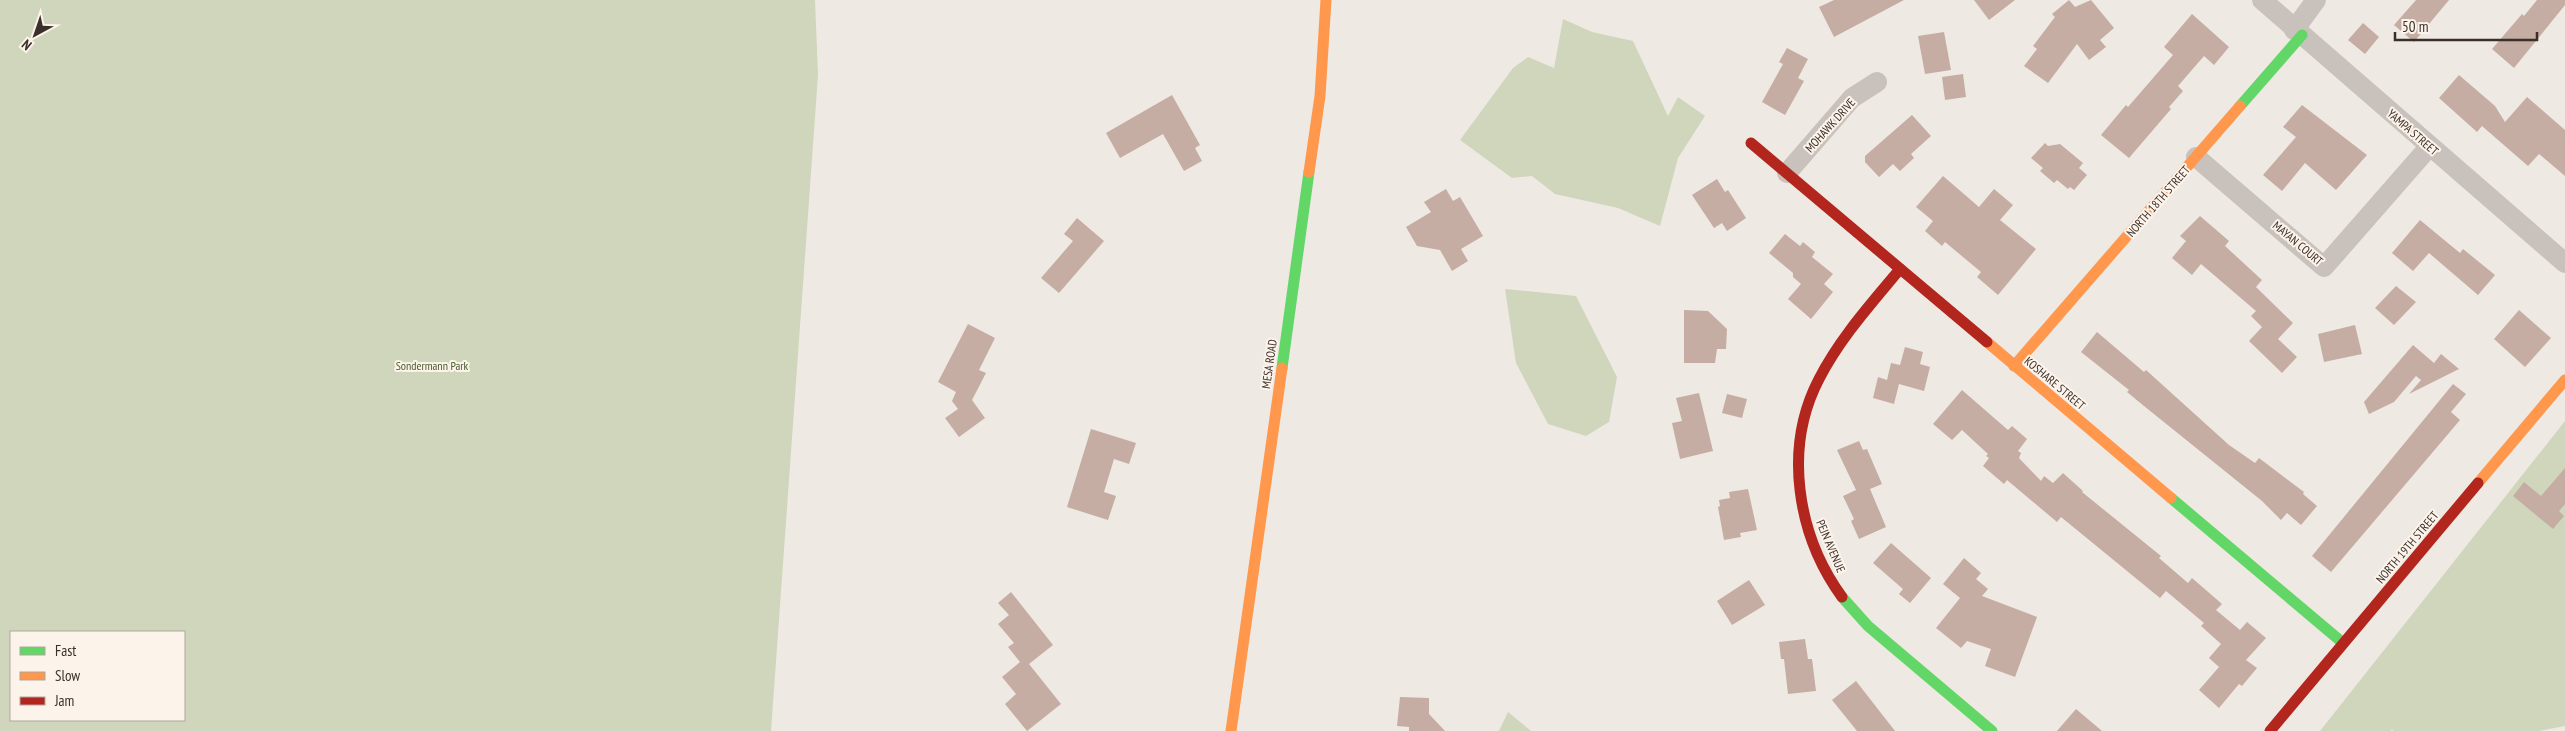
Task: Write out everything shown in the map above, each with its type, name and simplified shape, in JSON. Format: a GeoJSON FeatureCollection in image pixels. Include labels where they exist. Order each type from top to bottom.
{"type":"FeatureCollection","features":[{"type":"Feature","properties":{"kind":"street","name":"MESA ROAD"},"geometry":{"type":"LineString","coordinates":[[1231,731],[1320,96],[1326,0]]}},
{"type":"Feature","properties":{"kind":"street","name":"YAMPA STREET"},"geometry":{"type":"LineString","coordinates":[[2262,0],[2565,263]]}},
{"type":"Feature","properties":{"kind":"street","name":"NORTH 18TH STREET"},"geometry":{"type":"LineString","coordinates":[[2014,366],[2196,157],[2298,33],[2316,0]]}},
{"type":"Feature","properties":{"kind":"street","name":"MOHAWK DRIVE"},"geometry":{"type":"LineString","coordinates":[[1787,173],[1852,98],[1877,82]]}},
{"type":"Feature","properties":{"kind":"street","name":"KOSHARE STREET"},"geometry":{"type":"LineString","coordinates":[[1751,143],[2343,643]]}},
{"type":"Feature","properties":{"kind":"street","name":"MAYAN COURT"},"geometry":{"type":"LineString","coordinates":[[2196,157],[2324,267],[2429,146]]}},
{"type":"Feature","properties":{"kind":"street","name":"PEJN AVENUE"},"geometry":{"type":"LineString","coordinates":[[1900,269],[1851,330],[1811,397],[1800,452],[1799,483],[1802,510],[1810,539],[1822,566],[1849,608],[1869,628],[1992,731]]}},
{"type":"Feature","properties":{"kind":"street","name":"NORTH 19TH STREET"},"geometry":{"type":"LineString","coordinates":[[2270,731],[2565,380]]}},
{"type":"Feature","properties":{"kind":"green space","name":"Sondermann Park"},"geometry":{"type":"Polygon","coordinates":[[[0,0],[815,0],[818,75],[771,731],[0,731],[0,0]]]}},
{"type":"Feature","properties":{"kind":"green space"},"geometry":{"type":"Polygon","coordinates":[[[1563,19],[1592,32],[1633,41],[1668,116],[1678,97],[1705,116],[1678,158],[1660,226],[1618,208],[1555,194],[1532,176],[1512,178],[1460,140],[1513,68],[1528,57],[1554,68],[1563,19]]]}},
{"type":"Feature","properties":{"kind":"green space"},"geometry":{"type":"Polygon","coordinates":[[[1505,289],[1576,296],[1617,377],[1609,422],[1586,436],[1548,424],[1516,363],[1505,289]]]}},
{"type":"Feature","properties":{"kind":"green space"},"geometry":{"type":"Polygon","coordinates":[[[2565,421],[2565,726],[2539,731],[2393,731],[2392,729],[2391,731],[2320,731],[2565,421]]]}},
{"type":"Feature","properties":{"kind":"green space"},"geometry":{"type":"Polygon","coordinates":[[[1508,712],[1531,731],[1499,731],[1508,712]]]}},
{"type":"Feature","properties":{"kind":"building"},"geometry":{"type":"Polygon","coordinates":[[[1834,0],[1904,0],[1834,37],[1819,7],[1834,0]]]}},
{"type":"Feature","properties":{"kind":"building"},"geometry":{"type":"Polygon","coordinates":[[[1974,0],[2015,0],[1989,20],[1974,0]]]}},
{"type":"Feature","properties":{"kind":"building"},"geometry":{"type":"Polygon","coordinates":[[[2069,0],[2075,7],[2091,0],[2114,28],[2100,40],[2106,47],[2089,60],[2077,44],[2048,83],[2024,66],[2037,49],[2033,46],[2055,17],[2052,14],[2069,0]]]}},
{"type":"Feature","properties":{"kind":"building"},"geometry":{"type":"Polygon","coordinates":[[[2416,0],[2449,0],[2414,42],[2394,25],[2416,0]]]}},
{"type":"Feature","properties":{"kind":"building"},"geometry":{"type":"Polygon","coordinates":[[[2537,0],[2565,0],[2565,5],[2514,68],[2492,49],[2522,14],[2524,16],[2537,0]]]}},
{"type":"Feature","properties":{"kind":"building"},"geometry":{"type":"Polygon","coordinates":[[[2192,14],[2229,47],[2214,65],[2204,56],[2178,86],[2183,91],[2169,107],[2171,109],[2129,158],[2101,135],[2173,55],[2164,47],[2192,14]]]}},
{"type":"Feature","properties":{"kind":"building"},"geometry":{"type":"Polygon","coordinates":[[[2363,23],[2379,37],[2365,54],[2348,40],[2363,23]]]}},
{"type":"Feature","properties":{"kind":"building"},"geometry":{"type":"Polygon","coordinates":[[[1944,32],[1951,70],[1925,74],[1918,36],[1944,32]]]}},
{"type":"Feature","properties":{"kind":"building"},"geometry":{"type":"Polygon","coordinates":[[[1787,48],[1808,59],[1798,78],[1804,81],[1785,115],[1762,102],[1783,64],[1779,62],[1787,48]]]}},
{"type":"Feature","properties":{"kind":"building"},"geometry":{"type":"Polygon","coordinates":[[[1963,74],[1966,97],[1945,100],[1942,77],[1963,74]]]}},
{"type":"Feature","properties":{"kind":"building"},"geometry":{"type":"Polygon","coordinates":[[[2459,75],[2495,106],[2505,122],[2527,97],[2565,130],[2565,176],[2539,154],[2528,166],[2482,126],[2477,132],[2439,98],[2459,75]]]}},
{"type":"Feature","properties":{"kind":"building"},"geometry":{"type":"Polygon","coordinates":[[[1172,95],[1200,145],[1195,148],[1202,161],[1184,171],[1163,134],[1120,158],[1106,133],[1172,95]]]}},
{"type":"Feature","properties":{"kind":"building"},"geometry":{"type":"Polygon","coordinates":[[[2302,105],[2367,155],[2336,190],[2305,163],[2282,191],[2263,175],[2296,137],[2283,127],[2302,105]]]}},
{"type":"Feature","properties":{"kind":"building"},"geometry":{"type":"Polygon","coordinates":[[[1912,115],[1931,136],[1911,154],[1914,158],[1900,171],[1893,164],[1879,177],[1865,162],[1865,156],[1912,115]]]}},
{"type":"Feature","properties":{"kind":"building"},"geometry":{"type":"Polygon","coordinates":[[[2045,143],[2048,146],[2060,144],[2083,163],[2079,168],[2087,175],[2074,190],[2070,187],[2068,189],[2057,180],[2054,183],[2040,171],[2043,168],[2031,158],[2045,143]]]}},
{"type":"Feature","properties":{"kind":"building"},"geometry":{"type":"Polygon","coordinates":[[[1943,176],[1979,207],[1994,189],[2013,205],[2000,220],[2036,249],[1998,295],[1977,277],[1981,272],[1945,242],[1942,246],[1925,231],[1933,221],[1916,207],[1943,176]]]}},
{"type":"Feature","properties":{"kind":"building"},"geometry":{"type":"Polygon","coordinates":[[[1717,179],[1725,192],[1728,190],[1746,218],[1727,231],[1722,223],[1714,228],[1692,195],[1717,179]]]}},
{"type":"Feature","properties":{"kind":"building"},"geometry":{"type":"Polygon","coordinates":[[[1446,189],[1453,201],[1460,197],[1483,236],[1461,249],[1468,261],[1452,271],[1440,250],[1417,246],[1406,227],[1431,212],[1424,202],[1446,189]]]}},
{"type":"Feature","properties":{"kind":"building"},"geometry":{"type":"Polygon","coordinates":[[[2200,216],[2229,241],[2225,246],[2262,280],[2256,287],[2293,323],[2278,339],[2297,357],[2282,373],[2249,341],[2262,327],[2251,316],[2256,311],[2201,264],[2192,275],[2172,258],[2186,241],[2180,236],[2200,216]]]}},
{"type":"Feature","properties":{"kind":"building"},"geometry":{"type":"Polygon","coordinates":[[[1077,218],[1104,241],[1059,293],[1041,278],[1073,241],[1064,234],[1077,218]]]}},
{"type":"Feature","properties":{"kind":"building"},"geometry":{"type":"Polygon","coordinates":[[[2420,220],[2460,253],[2463,249],[2495,275],[2478,295],[2429,253],[2413,271],[2392,253],[2420,220]]]}},
{"type":"Feature","properties":{"kind":"building"},"geometry":{"type":"Polygon","coordinates":[[[1785,234],[1800,246],[1803,242],[1815,252],[1812,257],[1833,274],[1824,284],[1833,292],[1811,319],[1788,299],[1801,284],[1793,277],[1793,273],[1769,253],[1785,234]]]}},
{"type":"Feature","properties":{"kind":"building"},"geometry":{"type":"Polygon","coordinates":[[[2396,286],[2416,302],[2394,325],[2375,308],[2396,286]]]}},
{"type":"Feature","properties":{"kind":"building"},"geometry":{"type":"Polygon","coordinates":[[[1684,310],[1708,311],[1727,329],[1726,349],[1717,349],[1715,363],[1684,363],[1684,310]]]}},
{"type":"Feature","properties":{"kind":"building"},"geometry":{"type":"Polygon","coordinates":[[[2519,310],[2551,338],[2525,367],[2494,339],[2519,310]]]}},
{"type":"Feature","properties":{"kind":"building"},"geometry":{"type":"Polygon","coordinates":[[[968,324],[995,338],[979,370],[986,373],[972,400],[985,418],[959,437],[945,418],[958,409],[952,401],[956,392],[938,382],[968,324]]]}},
{"type":"Feature","properties":{"kind":"building"},"geometry":{"type":"Polygon","coordinates":[[[2355,325],[2362,354],[2324,362],[2318,334],[2355,325]]]}},
{"type":"Feature","properties":{"kind":"building"},"geometry":{"type":"Polygon","coordinates":[[[2097,332],[2144,372],[2146,370],[2229,445],[2255,463],[2259,458],[2304,492],[2303,494],[2317,506],[2301,525],[2287,513],[2281,520],[2262,501],[2144,406],[2127,392],[2129,390],[2081,352],[2097,332]]]}},
{"type":"Feature","properties":{"kind":"building"},"geometry":{"type":"Polygon","coordinates":[[[2413,345],[2434,363],[2441,354],[2459,369],[2409,394],[2421,380],[2416,376],[2394,402],[2369,414],[2364,402],[2413,345]]]}},
{"type":"Feature","properties":{"kind":"building"},"geometry":{"type":"Polygon","coordinates":[[[1905,347],[1923,352],[1920,364],[1930,367],[1924,391],[1899,384],[1894,404],[1873,398],[1878,377],[1887,380],[1891,363],[1900,365],[1905,347]]]}},
{"type":"Feature","properties":{"kind":"building"},"geometry":{"type":"Polygon","coordinates":[[[2453,384],[2466,394],[2451,412],[2460,420],[2331,572],[2312,556],[2453,384]]]}},
{"type":"Feature","properties":{"kind":"building"},"geometry":{"type":"Polygon","coordinates":[[[1962,390],[2008,430],[2012,426],[2027,439],[2018,451],[2021,453],[2019,458],[2041,481],[2044,476],[2053,483],[2063,473],[2082,492],[2161,556],[2159,558],[2188,583],[2192,578],[2222,604],[2216,610],[2240,630],[2247,622],[2266,638],[2246,660],[2257,668],[2242,686],[2239,684],[2219,708],[2199,690],[2219,667],[2209,658],[2221,644],[2201,626],[2204,623],[2166,591],[2160,598],[2061,517],[2057,522],[2007,480],[2004,484],[1983,466],[1989,458],[1986,456],[1988,454],[1962,430],[1952,440],[1933,424],[1962,390]]]}},
{"type":"Feature","properties":{"kind":"building"},"geometry":{"type":"Polygon","coordinates":[[[1699,393],[1713,451],[1680,459],[1672,423],[1682,421],[1676,398],[1699,393]]]}},
{"type":"Feature","properties":{"kind":"building"},"geometry":{"type":"Polygon","coordinates":[[[1727,394],[1747,399],[1742,418],[1722,413],[1727,394]]]}},
{"type":"Feature","properties":{"kind":"building"},"geometry":{"type":"Polygon","coordinates":[[[1091,429],[1136,443],[1129,464],[1114,459],[1104,492],[1116,496],[1108,520],[1067,507],[1091,429]]]}},
{"type":"Feature","properties":{"kind":"building"},"geometry":{"type":"Polygon","coordinates":[[[1859,441],[1863,450],[1867,449],[1882,484],[1870,489],[1886,527],[1859,539],[1851,521],[1854,519],[1843,496],[1856,490],[1837,450],[1859,441]]]}},
{"type":"Feature","properties":{"kind":"building"},"geometry":{"type":"Polygon","coordinates":[[[2565,468],[2565,504],[2559,511],[2564,516],[2553,529],[2513,496],[2524,482],[2541,496],[2565,468]]]}},
{"type":"Feature","properties":{"kind":"building"},"geometry":{"type":"Polygon","coordinates":[[[1748,489],[1757,530],[1740,533],[1741,537],[1724,540],[1718,507],[1720,506],[1719,500],[1730,498],[1729,492],[1748,489]]]}},
{"type":"Feature","properties":{"kind":"building"},"geometry":{"type":"Polygon","coordinates":[[[1891,543],[1931,578],[1910,603],[1899,594],[1903,589],[1873,563],[1891,543]]]}},
{"type":"Feature","properties":{"kind":"building"},"geometry":{"type":"Polygon","coordinates":[[[1964,558],[1981,573],[1976,579],[1988,589],[1982,596],[2037,617],[2015,677],[1985,666],[1991,649],[1967,641],[1961,648],[1936,628],[1960,598],[1943,584],[1964,558]]]}},
{"type":"Feature","properties":{"kind":"building"},"geometry":{"type":"Polygon","coordinates":[[[1749,580],[1765,605],[1732,625],[1717,601],[1749,580]]]}},
{"type":"Feature","properties":{"kind":"building"},"geometry":{"type":"Polygon","coordinates":[[[1011,592],[1053,645],[1029,664],[1061,704],[1027,731],[1005,704],[1016,694],[1002,677],[1020,662],[1008,647],[1014,643],[998,624],[1009,615],[998,603],[1011,592]]]}},
{"type":"Feature","properties":{"kind":"building"},"geometry":{"type":"Polygon","coordinates":[[[1805,639],[1808,659],[1812,659],[1816,691],[1788,694],[1784,659],[1781,659],[1779,642],[1805,639]]]}},
{"type":"Feature","properties":{"kind":"building"},"geometry":{"type":"Polygon","coordinates":[[[1856,681],[1895,731],[1857,731],[1832,700],[1856,681]]]}},
{"type":"Feature","properties":{"kind":"building"},"geometry":{"type":"Polygon","coordinates":[[[1400,697],[1429,698],[1429,714],[1445,731],[1409,731],[1409,727],[1397,726],[1400,697]]]}},
{"type":"Feature","properties":{"kind":"building"},"geometry":{"type":"Polygon","coordinates":[[[2076,709],[2102,731],[2057,731],[2076,709]]]}},
{"type":"Feature","properties":{"kind":"traffic: fast"},"geometry":{"type":"LineString","coordinates":[[2240,106],[2302,35]]}},
{"type":"Feature","properties":{"kind":"traffic: fast"},"geometry":{"type":"LineString","coordinates":[[1282,368],[1309,172]]}},
{"type":"Feature","properties":{"kind":"traffic: fast"},"geometry":{"type":"LineString","coordinates":[[2171,498],[2343,643]]}},
{"type":"Feature","properties":{"kind":"traffic: fast"},"geometry":{"type":"LineString","coordinates":[[1842,597],[1868,626],[1992,731]]}},
{"type":"Feature","properties":{"kind":"traffic: slow"},"geometry":{"type":"LineString","coordinates":[[1309,172],[1320,96],[1326,0]]}},
{"type":"Feature","properties":{"kind":"traffic: slow"},"geometry":{"type":"LineString","coordinates":[[2014,366],[2240,106]]}},
{"type":"Feature","properties":{"kind":"traffic: slow"},"geometry":{"type":"LineString","coordinates":[[1987,342],[2171,498]]}},
{"type":"Feature","properties":{"kind":"traffic: slow"},"geometry":{"type":"LineString","coordinates":[[1231,731],[1282,368]]}},
{"type":"Feature","properties":{"kind":"traffic: slow"},"geometry":{"type":"LineString","coordinates":[[2478,483],[2565,380]]}},
{"type":"Feature","properties":{"kind":"traffic: jam"},"geometry":{"type":"LineString","coordinates":[[1751,143],[1987,342]]}},
{"type":"Feature","properties":{"kind":"traffic: jam"},"geometry":{"type":"LineString","coordinates":[[1842,597],[1827,573],[1814,546],[1805,519],[1800,491],[1801,433],[1808,406],[1819,379],[1836,349],[1900,269]]}},
{"type":"Feature","properties":{"kind":"traffic: jam"},"geometry":{"type":"LineString","coordinates":[[2270,731],[2478,483]]}}]}
